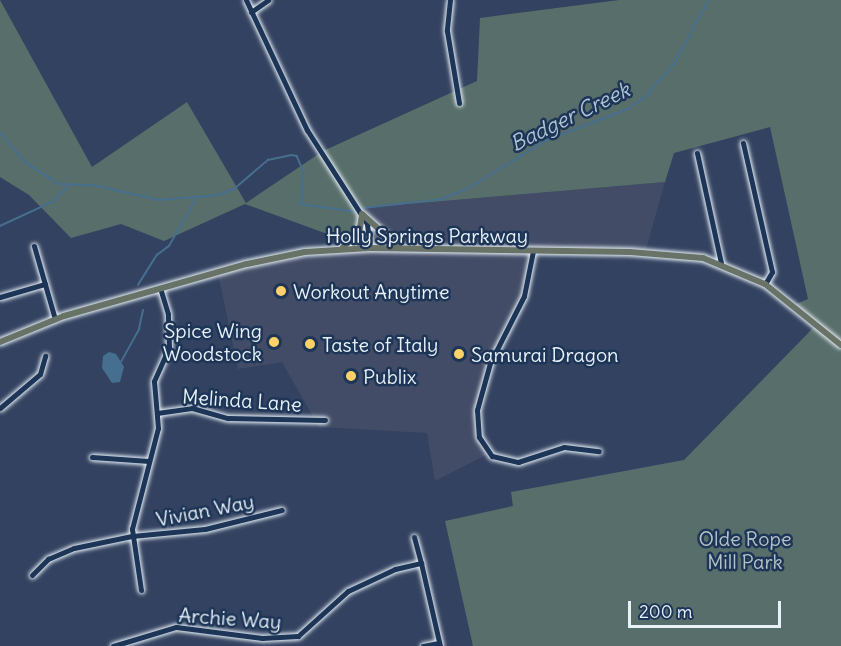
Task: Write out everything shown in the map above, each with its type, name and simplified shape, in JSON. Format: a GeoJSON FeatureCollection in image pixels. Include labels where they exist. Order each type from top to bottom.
{"type":"FeatureCollection","features":[{"type":"Feature","properties":{"kind":"main road"},"geometry":{"type":"LineString","coordinates":[[362,214],[400,249]]}},
{"type":"Feature","properties":{"kind":"main road"},"geometry":{"type":"LineString","coordinates":[[340,249],[359,234],[362,214]]}},
{"type":"Feature","properties":{"kind":"main road","name":"Holly Springs Parkway"},"geometry":{"type":"LineString","coordinates":[[0,342],[55,319],[161,291],[261,260],[340,249],[370,248],[678,254],[721,263],[765,284],[841,345]]}},
{"type":"Feature","properties":{"kind":"street"},"geometry":{"type":"LineString","coordinates":[[246,0],[307,130],[362,214],[369,230],[370,248]]}},
{"type":"Feature","properties":{"kind":"street"},"geometry":{"type":"LineString","coordinates":[[251,12],[268,0]]}},
{"type":"Feature","properties":{"kind":"street"},"geometry":{"type":"LineString","coordinates":[[451,1],[447,31],[459,103]]}},
{"type":"Feature","properties":{"kind":"street"},"geometry":{"type":"LineString","coordinates":[[743,143],[772,272],[765,284]]}},
{"type":"Feature","properties":{"kind":"street"},"geometry":{"type":"LineString","coordinates":[[698,153],[721,263]]}},
{"type":"Feature","properties":{"kind":"street"},"geometry":{"type":"LineString","coordinates":[[33,246],[55,319]]}},
{"type":"Feature","properties":{"kind":"street"},"geometry":{"type":"LineString","coordinates":[[532,251],[524,296],[490,363],[477,410],[479,437],[492,456],[518,462],[564,447],[599,451]]}},
{"type":"Feature","properties":{"kind":"street"},"geometry":{"type":"LineString","coordinates":[[0,297],[45,284]]}},
{"type":"Feature","properties":{"kind":"street"},"geometry":{"type":"LineString","coordinates":[[141,590],[132,536],[157,413],[154,381],[170,340],[168,314],[161,291]]}},
{"type":"Feature","properties":{"kind":"street"},"geometry":{"type":"LineString","coordinates":[[0,408],[40,374],[45,356]]}},
{"type":"Feature","properties":{"kind":"street","name":"Melinda Lane"},"geometry":{"type":"LineString","coordinates":[[157,413],[192,408],[228,417],[325,420]]}},
{"type":"Feature","properties":{"kind":"street"},"geometry":{"type":"LineString","coordinates":[[92,457],[148,461]]}},
{"type":"Feature","properties":{"kind":"street","name":"Vivian Way"},"geometry":{"type":"LineString","coordinates":[[32,575],[48,559],[62,552],[132,536],[205,529],[282,510]]}},
{"type":"Feature","properties":{"kind":"street"},"geometry":{"type":"LineString","coordinates":[[414,537],[440,645],[423,646]]}},
{"type":"Feature","properties":{"kind":"street","name":"Archie Way"},"geometry":{"type":"LineString","coordinates":[[113,646],[176,627],[262,638],[298,636],[348,591],[395,569],[421,563]]}},
{"type":"Feature","properties":{"kind":"shaded area"},"geometry":{"type":"Polygon","coordinates":[[[665,182],[646,249],[535,249],[533,269],[483,380],[475,424],[477,441],[488,454],[435,481],[427,433],[319,427],[282,362],[238,369],[218,273],[350,248],[362,208],[665,182]]]}},
{"type":"Feature","properties":{"kind":"shaded area"},"geometry":{"type":"Polygon","coordinates":[[[109,352],[116,354],[124,367],[120,382],[112,383],[102,368],[103,356],[109,352]]]}},
{"type":"Feature","properties":{"kind":"green space","name":"Olde Rope Mill Park"},"geometry":{"type":"Polygon","coordinates":[[[0,0],[92,167],[187,102],[246,203],[323,151],[477,81],[480,18],[619,0],[841,0],[841,646],[473,646],[445,521],[513,506],[511,492],[684,460],[814,327],[812,318],[796,304],[808,299],[770,127],[674,153],[665,182],[362,208],[352,243],[245,204],[164,241],[121,224],[71,238],[29,195],[0,177],[0,0]]]}},
{"type":"Feature","properties":{"kind":"waterway","name":"Badger Creek"},"geometry":{"type":"LineString","coordinates":[[363,208],[442,199],[469,188],[545,141],[628,109],[645,97],[674,64],[709,0]]}},
{"type":"Feature","properties":{"kind":"waterway","name":"Badger Creek"},"geometry":{"type":"LineString","coordinates":[[0,132],[25,162],[59,184],[93,185],[159,200],[219,195],[234,189],[268,160],[291,155],[297,156],[304,172],[301,204],[355,212]]}},
{"type":"Feature","properties":{"kind":"waterway"},"geometry":{"type":"LineString","coordinates":[[0,226],[52,202],[68,187]]}},
{"type":"Feature","properties":{"kind":"waterway"},"geometry":{"type":"LineString","coordinates":[[138,285],[157,255],[169,246],[196,199]]}},
{"type":"Feature","properties":{"kind":"waterway"},"geometry":{"type":"LineString","coordinates":[[121,362],[139,329],[143,310]]}},
{"type":"Feature","properties":{"kind":"place","name":"Workout Anytime"},"geometry":{"type":"Point","coordinates":[281,291]}},
{"type":"Feature","properties":{"kind":"place","name":"Spice Wing Woodstock"},"geometry":{"type":"Point","coordinates":[274,342]}},
{"type":"Feature","properties":{"kind":"place","name":"Taste of Italy"},"geometry":{"type":"Point","coordinates":[310,344]}},
{"type":"Feature","properties":{"kind":"place","name":"Samurai Dragon"},"geometry":{"type":"Point","coordinates":[459,354]}},
{"type":"Feature","properties":{"kind":"place","name":"Publix"},"geometry":{"type":"Point","coordinates":[351,376]}}]}
